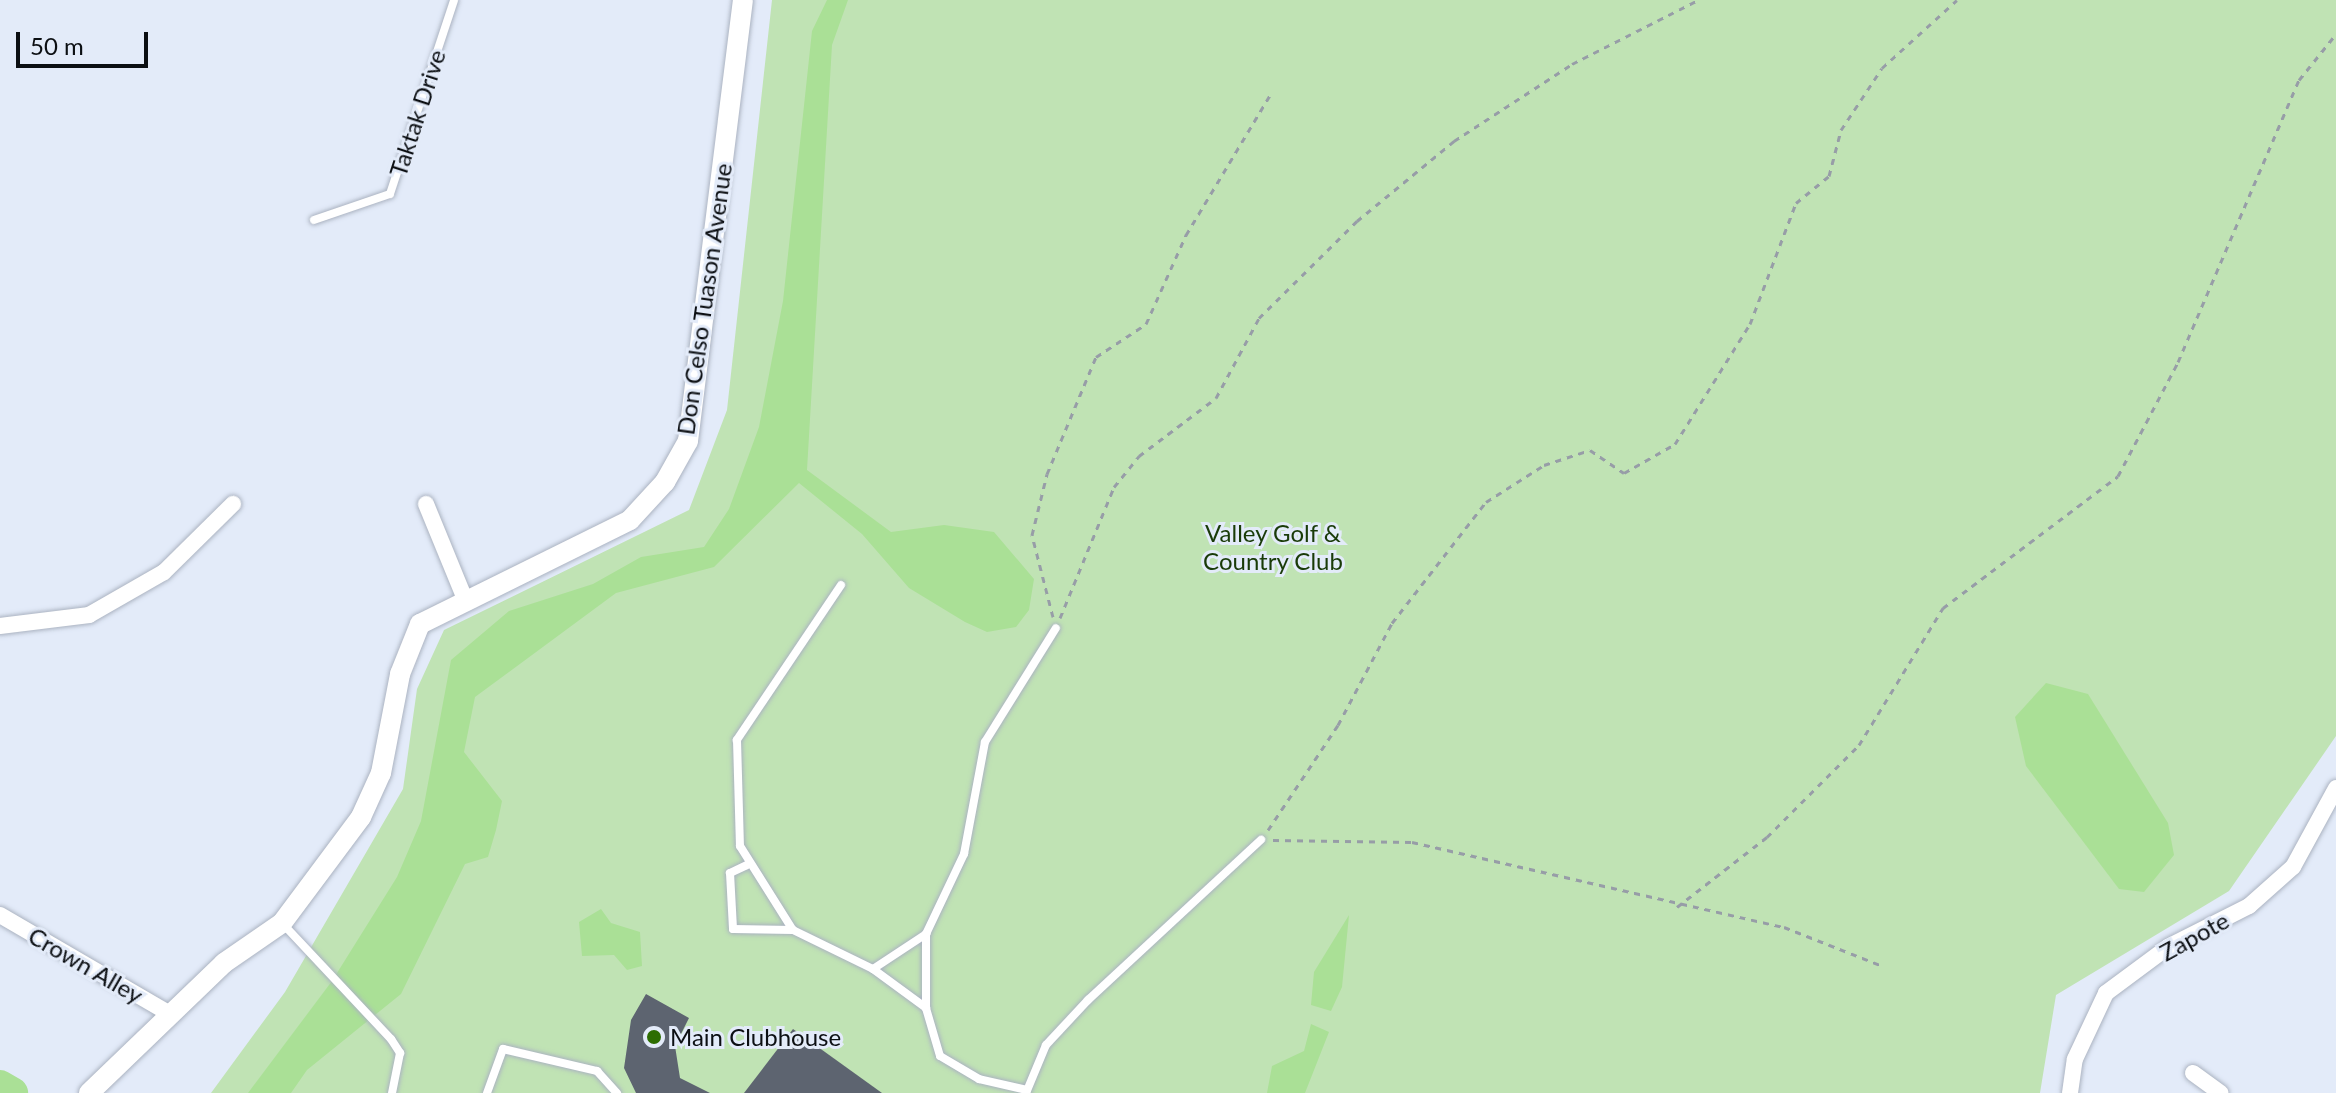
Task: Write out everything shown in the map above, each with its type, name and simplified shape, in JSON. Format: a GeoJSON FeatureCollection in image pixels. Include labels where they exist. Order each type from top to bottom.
{"type":"FeatureCollection","features":[{"type":"Feature","properties":{"kind":"street","name":"Don Celso Tuason Avenue"},"geometry":{"type":"LineString","coordinates":[[89,1093],[224,963],[282,923],[361,817],[381,773],[400,674],[420,624],[465,599],[630,520],[665,482],[688,441],[743,0]]}},
{"type":"Feature","properties":{"kind":"street"},"geometry":{"type":"LineString","coordinates":[[0,626],[89,615],[164,572],[233,504]]}},
{"type":"Feature","properties":{"kind":"street"},"geometry":{"type":"LineString","coordinates":[[426,504],[465,599]]}},
{"type":"Feature","properties":{"kind":"street","name":"Zapote"},"geometry":{"type":"LineString","coordinates":[[2070,1093],[2075,1059],[2106,993],[2168,947],[2249,906],[2293,867],[2336,788]]}},
{"type":"Feature","properties":{"kind":"street","name":"Crown Alley"},"geometry":{"type":"LineString","coordinates":[[0,915],[172,1015]]}},
{"type":"Feature","properties":{"kind":"street"},"geometry":{"type":"LineString","coordinates":[[2193,1073],[2221,1093]]}},
{"type":"Feature","properties":{"kind":"lane","name":"Taktak Drive"},"geometry":{"type":"LineString","coordinates":[[314,220],[390,194],[454,0]]}},
{"type":"Feature","properties":{"kind":"lane"},"geometry":{"type":"LineString","coordinates":[[793,930],[747,865],[737,815],[737,740],[841,585]]}},
{"type":"Feature","properties":{"kind":"lane"},"geometry":{"type":"LineString","coordinates":[[1056,628],[985,742],[964,854],[926,934],[926,1008],[940,1056],[979,1079],[1026,1092],[1046,1045],[1088,1000],[1261,840]]}},
{"type":"Feature","properties":{"kind":"lane"},"geometry":{"type":"LineString","coordinates":[[747,865],[730,873],[733,929],[793,930],[873,969],[926,1008]]}},
{"type":"Feature","properties":{"kind":"lane"},"geometry":{"type":"LineString","coordinates":[[282,923],[329,967],[391,1039],[400,1053],[392,1093]]}},
{"type":"Feature","properties":{"kind":"lane"},"geometry":{"type":"LineString","coordinates":[[873,969],[926,934]]}},
{"type":"Feature","properties":{"kind":"lane"},"geometry":{"type":"LineString","coordinates":[[487,1093],[503,1049],[597,1071],[617,1093]]}},
{"type":"Feature","properties":{"kind":"path"},"geometry":{"type":"LineString","coordinates":[[1056,628],[1114,487],[1139,456],[1216,398],[1259,318],[1357,221],[1520,98],[1698,0]]}},
{"type":"Feature","properties":{"kind":"path"},"geometry":{"type":"LineString","coordinates":[[1261,840],[1338,725],[1392,623],[1486,502],[1544,465],[1590,450],[1624,473],[1675,444],[1750,324],[1796,203],[1829,176],[1841,130],[1882,68],[1957,0]]}},
{"type":"Feature","properties":{"kind":"path"},"geometry":{"type":"LineString","coordinates":[[1677,907],[1767,837],[1859,745],[1943,608],[2118,476],[2178,362],[2299,80],[2336,34]]}},
{"type":"Feature","properties":{"kind":"path"},"geometry":{"type":"LineString","coordinates":[[1056,628],[1032,535],[1047,474],[1096,357],[1146,324],[1186,235],[1272,92]]}},
{"type":"Feature","properties":{"kind":"path"},"geometry":{"type":"LineString","coordinates":[[1261,840],[1412,842],[1677,907],[1784,927],[1880,965]]}},
{"type":"Feature","properties":{"kind":"green space","name":"Valley Golf & Country Club"},"geometry":{"type":"Polygon","coordinates":[[[772,0],[2336,0],[2336,736],[2229,891],[2056,995],[2040,1093],[211,1093],[285,992],[403,789],[417,689],[444,630],[689,510],[727,410],[772,0]]]}},
{"type":"Feature","properties":{"kind":"shaded area"},"geometry":{"type":"Polygon","coordinates":[[[827,0],[848,0],[832,45],[807,470],[891,532],[944,525],[994,532],[1034,579],[1029,610],[1016,627],[987,632],[965,622],[909,588],[862,534],[799,483],[714,567],[616,593],[475,697],[464,752],[502,801],[496,830],[488,857],[465,864],[401,994],[307,1070],[291,1093],[248,1093],[332,981],[397,877],[421,821],[451,660],[509,611],[593,584],[641,557],[704,547],[729,509],[759,427],[783,301],[812,31],[827,0]]]}},
{"type":"Feature","properties":{"kind":"shaded area"},"geometry":{"type":"Polygon","coordinates":[[[2046,683],[2088,694],[2168,823],[2174,855],[2144,892],[2119,889],[2026,766],[2015,717],[2046,683]]]}},
{"type":"Feature","properties":{"kind":"shaded area"},"geometry":{"type":"Polygon","coordinates":[[[601,909],[611,923],[640,932],[642,966],[627,970],[614,955],[582,956],[579,922],[601,909]]]}},
{"type":"Feature","properties":{"kind":"shaded area"},"geometry":{"type":"Polygon","coordinates":[[[1349,915],[1342,987],[1331,1011],[1311,1005],[1314,972],[1349,915]]]}},
{"type":"Feature","properties":{"kind":"shaded area"},"geometry":{"type":"Polygon","coordinates":[[[1311,1024],[1329,1032],[1305,1093],[1267,1093],[1272,1066],[1304,1051],[1311,1024]]]}},
{"type":"Feature","properties":{"kind":"building"},"geometry":{"type":"Polygon","coordinates":[[[646,994],[689,1018],[675,1046],[680,1078],[710,1093],[636,1093],[624,1068],[631,1020],[646,994]]]}},
{"type":"Feature","properties":{"kind":"building"},"geometry":{"type":"Polygon","coordinates":[[[793,1029],[882,1093],[744,1093],[793,1029]]]}},
{"type":"Feature","properties":{"kind":"waterway"},"geometry":{"type":"LineString","coordinates":[[0,1086],[12,1093]]}},
{"type":"Feature","properties":{"kind":"place","name":"Main Clubhouse"},"geometry":{"type":"Point","coordinates":[654,1037]}}]}
